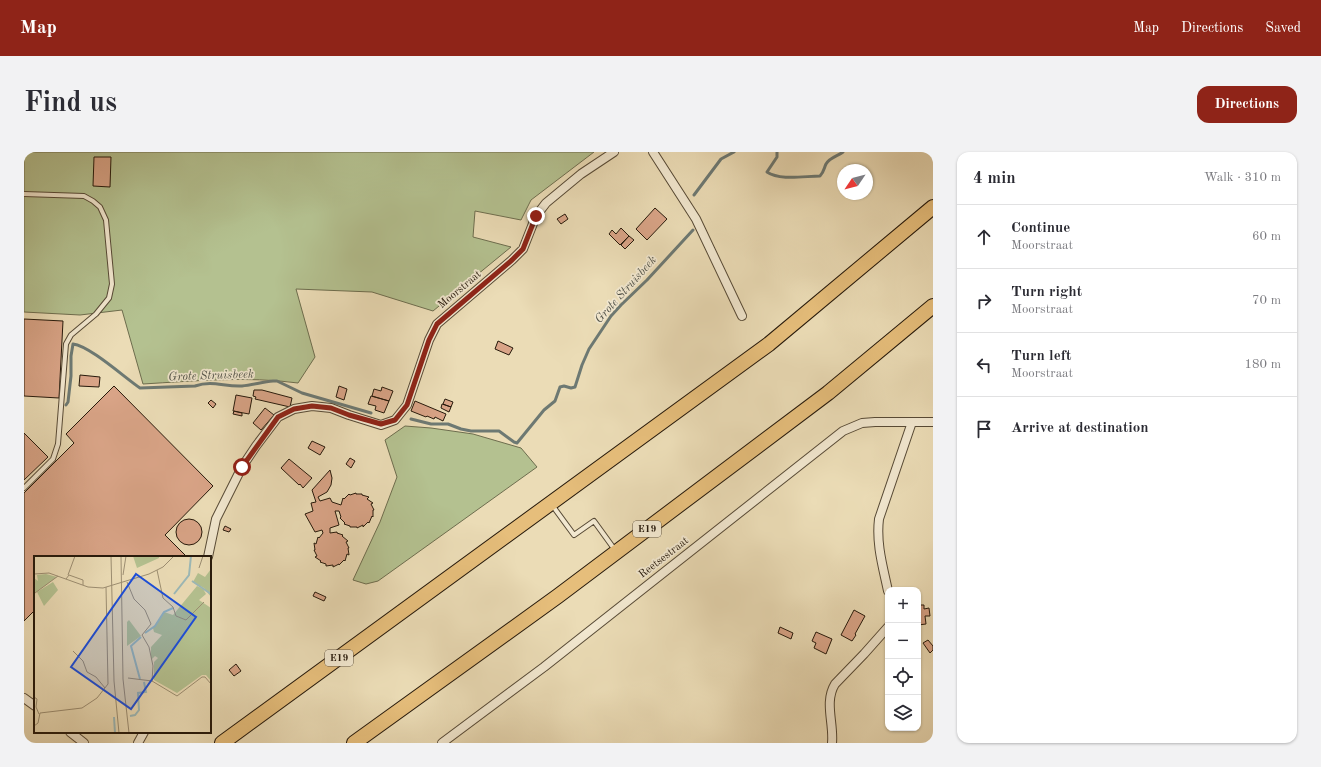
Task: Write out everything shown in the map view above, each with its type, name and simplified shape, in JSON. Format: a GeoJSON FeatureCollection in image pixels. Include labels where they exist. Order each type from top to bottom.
{"type":"FeatureCollection","features":[{"type":"Feature","properties":{"kind":"highway","name":"E19"},"geometry":{"type":"LineString","coordinates":[[222,743],[769,344],[933,208]]}},
{"type":"Feature","properties":{"kind":"highway","name":"E19"},"geometry":{"type":"LineString","coordinates":[[354,743],[552,600],[828,393],[933,306]]}},
{"type":"Feature","properties":{"kind":"street","name":"Moorstraat"},"geometry":{"type":"LineString","coordinates":[[208,556],[216,519],[242,467],[278,417],[294,409],[312,406],[331,408],[381,424],[395,420],[407,405],[429,340],[437,324],[523,249],[536,216],[546,203],[582,174],[614,152]]}},
{"type":"Feature","properties":{"kind":"street"},"geometry":{"type":"LineString","coordinates":[[653,152],[696,219],[742,316]]}},
{"type":"Feature","properties":{"kind":"street"},"geometry":{"type":"LineString","coordinates":[[887,587],[878,540],[879,519],[912,422]]}},
{"type":"Feature","properties":{"kind":"street","name":"Reetsestraat"},"geometry":{"type":"LineString","coordinates":[[442,743],[549,662],[843,431],[868,423],[933,422]]}},
{"type":"Feature","properties":{"kind":"street"},"geometry":{"type":"LineString","coordinates":[[832,743],[833,731],[829,703],[832,690],[835,684],[885,630]]}},
{"type":"Feature","properties":{"kind":"street"},"geometry":{"type":"LineString","coordinates":[[24,698],[34,705]]}},
{"type":"Feature","properties":{"kind":"street"},"geometry":{"type":"LineString","coordinates":[[71,733],[84,743]]}},
{"type":"Feature","properties":{"kind":"street"},"geometry":{"type":"LineString","coordinates":[[138,743],[143,733]]}},
{"type":"Feature","properties":{"kind":"lane"},"geometry":{"type":"LineString","coordinates":[[24,194],[84,196],[100,207],[106,220],[112,284],[109,298],[96,314],[71,335],[66,344],[58,444],[53,459],[24,488]]}},
{"type":"Feature","properties":{"kind":"lane"},"geometry":{"type":"LineString","coordinates":[[550,503],[574,535],[594,521],[616,552]]}},
{"type":"Feature","properties":{"kind":"green space"},"geometry":{"type":"Polygon","coordinates":[[[24,152],[594,152],[531,200],[521,220],[475,211],[473,237],[511,247],[433,311],[372,292],[296,289],[315,357],[298,383],[240,379],[143,384],[122,310],[80,315],[24,312],[24,152]]]}},
{"type":"Feature","properties":{"kind":"green space"},"geometry":{"type":"Polygon","coordinates":[[[405,426],[473,434],[521,448],[537,467],[378,581],[366,584],[353,580],[380,522],[397,477],[385,440],[405,426]]]}},
{"type":"Feature","properties":{"kind":"building"},"geometry":{"type":"Polygon","coordinates":[[[94,157],[111,157],[110,187],[93,186],[94,157]]]}},
{"type":"Feature","properties":{"kind":"building"},"geometry":{"type":"Polygon","coordinates":[[[655,208],[667,219],[647,240],[636,229],[655,208]]]}},
{"type":"Feature","properties":{"kind":"building"},"geometry":{"type":"Polygon","coordinates":[[[565,214],[568,219],[561,224],[557,219],[565,214]]]}},
{"type":"Feature","properties":{"kind":"building"},"geometry":{"type":"Polygon","coordinates":[[[621,228],[629,236],[620,245],[609,234],[612,230],[616,234],[621,228]]]}},
{"type":"Feature","properties":{"kind":"building"},"geometry":{"type":"Polygon","coordinates":[[[629,236],[634,240],[625,249],[621,245],[629,236]]]}},
{"type":"Feature","properties":{"kind":"building"},"geometry":{"type":"Polygon","coordinates":[[[24,319],[63,321],[59,398],[24,396],[24,319]]]}},
{"type":"Feature","properties":{"kind":"building"},"geometry":{"type":"Polygon","coordinates":[[[498,341],[513,348],[509,355],[495,349],[498,341]]]}},
{"type":"Feature","properties":{"kind":"building"},"geometry":{"type":"Polygon","coordinates":[[[80,375],[100,377],[99,387],[79,386],[80,375]]]}},
{"type":"Feature","properties":{"kind":"building"},"geometry":{"type":"Polygon","coordinates":[[[114,386],[213,486],[165,535],[186,556],[34,556],[34,613],[33,612],[24,621],[24,493],[74,443],[66,434],[114,386]]]}},
{"type":"Feature","properties":{"kind":"building"},"geometry":{"type":"Polygon","coordinates":[[[339,386],[347,389],[344,400],[336,397],[339,386]]]}},
{"type":"Feature","properties":{"kind":"building"},"geometry":{"type":"Polygon","coordinates":[[[382,387],[393,391],[389,401],[372,396],[374,389],[381,391],[382,387]]]}},
{"type":"Feature","properties":{"kind":"building"},"geometry":{"type":"Polygon","coordinates":[[[254,390],[262,390],[292,398],[290,407],[255,399],[256,397],[253,396],[254,390]]]}},
{"type":"Feature","properties":{"kind":"building"},"geometry":{"type":"Polygon","coordinates":[[[236,395],[252,398],[249,414],[233,411],[236,395]]]}},
{"type":"Feature","properties":{"kind":"building"},"geometry":{"type":"Polygon","coordinates":[[[371,396],[389,401],[384,413],[375,410],[376,406],[368,404],[371,396]]]}},
{"type":"Feature","properties":{"kind":"building"},"geometry":{"type":"Polygon","coordinates":[[[445,399],[453,402],[451,407],[443,404],[445,399]]]}},
{"type":"Feature","properties":{"kind":"building"},"geometry":{"type":"Polygon","coordinates":[[[211,400],[216,404],[213,408],[208,403],[211,400]]]}},
{"type":"Feature","properties":{"kind":"building"},"geometry":{"type":"Polygon","coordinates":[[[415,401],[446,414],[443,421],[435,417],[434,419],[427,416],[426,417],[411,411],[415,401]]]}},
{"type":"Feature","properties":{"kind":"building"},"geometry":{"type":"Polygon","coordinates":[[[442,404],[451,407],[449,412],[441,408],[442,404]]]}},
{"type":"Feature","properties":{"kind":"building"},"geometry":{"type":"Polygon","coordinates":[[[265,408],[274,415],[261,430],[253,423],[265,408]]]}},
{"type":"Feature","properties":{"kind":"building"},"geometry":{"type":"Polygon","coordinates":[[[234,411],[242,413],[242,416],[233,414],[234,411]]]}},
{"type":"Feature","properties":{"kind":"building"},"geometry":{"type":"Polygon","coordinates":[[[24,433],[48,457],[24,480],[24,433]]]}},
{"type":"Feature","properties":{"kind":"building"},"geometry":{"type":"Polygon","coordinates":[[[312,441],[325,447],[320,455],[308,448],[312,441]]]}},
{"type":"Feature","properties":{"kind":"building"},"geometry":{"type":"Polygon","coordinates":[[[350,458],[355,461],[351,468],[346,464],[350,458]]]}},
{"type":"Feature","properties":{"kind":"building"},"geometry":{"type":"Polygon","coordinates":[[[289,459],[312,478],[303,488],[281,468],[289,459]]]}},
{"type":"Feature","properties":{"kind":"building"},"geometry":{"type":"Polygon","coordinates":[[[330,470],[332,478],[331,485],[327,492],[318,497],[320,501],[330,498],[332,502],[341,505],[343,498],[344,499],[349,494],[362,494],[369,497],[367,499],[373,503],[371,504],[374,510],[373,517],[372,516],[369,523],[368,522],[363,527],[363,525],[357,528],[344,524],[345,523],[340,518],[339,511],[335,511],[339,525],[330,528],[330,533],[337,532],[343,535],[342,536],[348,541],[346,542],[349,548],[349,555],[347,554],[345,561],[344,560],[339,565],[333,567],[333,565],[326,566],[326,564],[320,562],[321,561],[315,557],[317,556],[314,550],[314,543],[316,544],[318,537],[319,538],[323,533],[322,530],[315,532],[305,514],[313,511],[311,503],[316,502],[312,490],[330,470]]]}},
{"type":"Feature","properties":{"kind":"building"},"geometry":{"type":"Polygon","coordinates":[[[189,519],[198,523],[202,532],[198,541],[189,545],[180,541],[176,532],[180,523],[189,519]]]}},
{"type":"Feature","properties":{"kind":"building"},"geometry":{"type":"Polygon","coordinates":[[[225,526],[231,529],[229,532],[223,530],[225,526]]]}},
{"type":"Feature","properties":{"kind":"building"},"geometry":{"type":"Polygon","coordinates":[[[315,592],[326,597],[324,601],[313,596],[315,592]]]}},
{"type":"Feature","properties":{"kind":"building"},"geometry":{"type":"Polygon","coordinates":[[[921,605],[924,605],[924,609],[929,608],[930,616],[925,616],[926,624],[921,625],[921,605]]]}},
{"type":"Feature","properties":{"kind":"building"},"geometry":{"type":"Polygon","coordinates":[[[854,610],[865,616],[852,641],[841,635],[854,610]]]}},
{"type":"Feature","properties":{"kind":"building"},"geometry":{"type":"Polygon","coordinates":[[[780,627],[793,633],[791,639],[778,633],[780,627]]]}},
{"type":"Feature","properties":{"kind":"building"},"geometry":{"type":"Polygon","coordinates":[[[816,632],[832,639],[826,654],[814,648],[816,643],[812,641],[816,632]]]}},
{"type":"Feature","properties":{"kind":"building"},"geometry":{"type":"Polygon","coordinates":[[[928,640],[933,646],[933,650],[930,653],[923,643],[928,640]]]}},
{"type":"Feature","properties":{"kind":"building"},"geometry":{"type":"Polygon","coordinates":[[[236,664],[241,671],[234,676],[229,670],[236,664]]]}},
{"type":"Feature","properties":{"kind":"waterway","name":"Grote Struisbeek"},"geometry":{"type":"LineString","coordinates":[[694,195],[721,159],[734,152]]}},
{"type":"Feature","properties":{"kind":"waterway","name":"Grote Struisbeek"},"geometry":{"type":"LineString","coordinates":[[777,152],[777,157],[767,172],[772,175],[786,177],[820,176],[826,164],[832,158],[843,152]]}},
{"type":"Feature","properties":{"kind":"waterway","name":"Grote Struisbeek"},"geometry":{"type":"LineString","coordinates":[[411,419],[431,424],[448,424],[471,431],[499,431],[517,443],[544,410],[555,401],[560,387],[575,387],[589,349],[611,316],[647,280],[693,230]]}},
{"type":"Feature","properties":{"kind":"waterway","name":"Grote Struisbeek"},"geometry":{"type":"LineString","coordinates":[[66,405],[68,402],[71,376],[71,356],[73,344],[89,350],[140,388],[195,386],[201,384],[242,386],[277,381],[302,393],[371,413]]}},
{"type":"Feature","properties":{"kind":"route"},"geometry":{"type":"LineString","coordinates":[[242,467],[278,417],[294,409],[312,406],[331,408],[381,424],[395,420],[407,405],[429,340],[437,324],[523,249],[536,216]]}}]}
